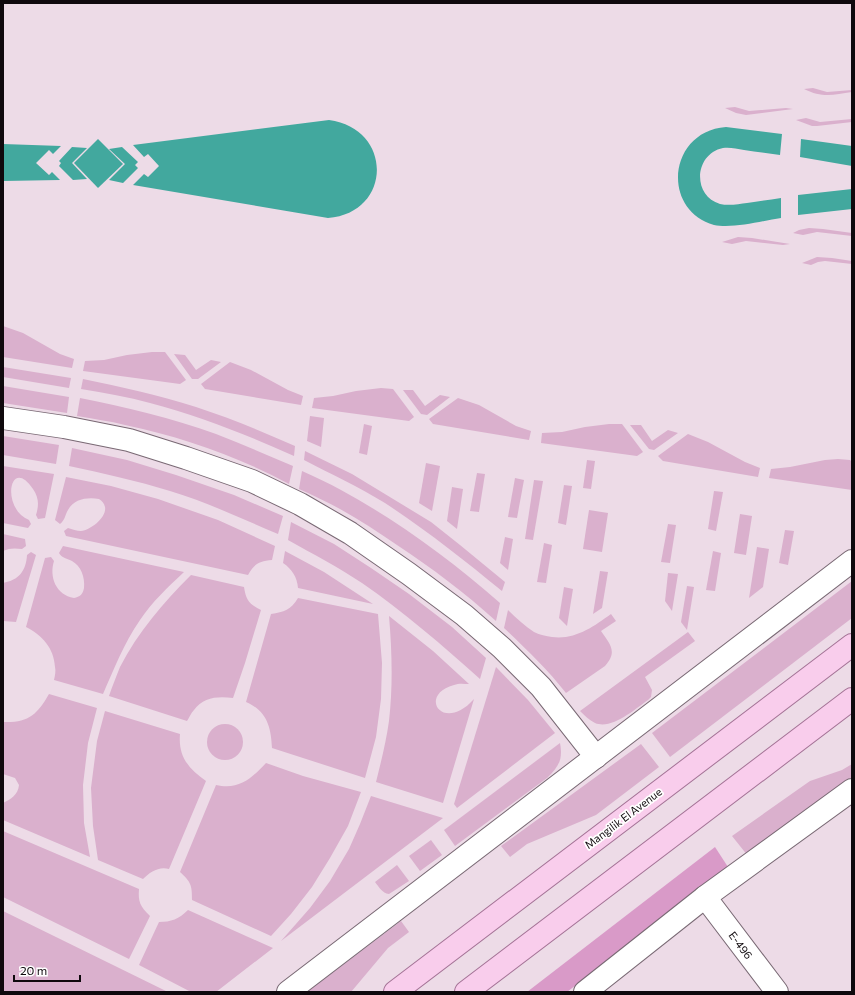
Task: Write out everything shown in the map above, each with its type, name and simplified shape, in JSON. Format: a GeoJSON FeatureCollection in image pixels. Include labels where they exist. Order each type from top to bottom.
{"type":"FeatureCollection","features":[{"type":"Feature","properties":{"kind":"main road","name":"Mangilik El Avenue"},"geometry":{"type":"LineString","coordinates":[[396,992],[852,645]]}},
{"type":"Feature","properties":{"kind":"main road"},"geometry":{"type":"LineString","coordinates":[[466,992],[852,700]]}},
{"type":"Feature","properties":{"kind":"street"},"geometry":{"type":"LineString","coordinates":[[3,418],[64,427],[129,440],[252,481],[306,507],[350,533],[410,574],[464,615],[495,641],[541,687],[596,757]]}},
{"type":"Feature","properties":{"kind":"street"},"geometry":{"type":"LineString","coordinates":[[288,992],[852,561]]}},
{"type":"Feature","properties":{"kind":"street"},"geometry":{"type":"LineString","coordinates":[[585,992],[705,897],[852,790]]}},
{"type":"Feature","properties":{"kind":"street","name":"E-496"},"geometry":{"type":"LineString","coordinates":[[705,897],[777,992]]}},
{"type":"Feature","properties":{"kind":"shaded area"},"geometry":{"type":"Polygon","coordinates":[[[813,88],[827,92],[852,90],[852,92],[822,95],[804,89],[813,88]]]}},
{"type":"Feature","properties":{"kind":"shaded area"},"geometry":{"type":"Polygon","coordinates":[[[735,107],[749,111],[786,108],[793,109],[746,115],[736,113],[725,108],[735,107]]]}},
{"type":"Feature","properties":{"kind":"shaded area"},"geometry":{"type":"Polygon","coordinates":[[[806,118],[820,122],[852,119],[852,122],[812,126],[796,120],[806,118]]]}},
{"type":"Feature","properties":{"kind":"shaded area"},"geometry":{"type":"Polygon","coordinates":[[[329,120],[350,127],[365,138],[374,154],[377,170],[374,187],[364,202],[349,213],[328,218],[133,185],[144,174],[148,177],[159,166],[148,154],[144,157],[133,145],[329,120]]]}},
{"type":"Feature","properties":{"kind":"shaded area"},"geometry":{"type":"Polygon","coordinates":[[[726,127],[782,134],[780,155],[728,148],[723,148],[713,152],[706,158],[700,175],[701,184],[705,193],[711,200],[727,205],[781,198],[781,218],[729,226],[714,225],[697,216],[685,204],[679,188],[678,172],[683,156],[692,142],[707,132],[726,127]]]}},
{"type":"Feature","properties":{"kind":"shaded area"},"geometry":{"type":"Polygon","coordinates":[[[98,139],[123,164],[98,188],[74,163],[98,139]]]}},
{"type":"Feature","properties":{"kind":"shaded area"},"geometry":{"type":"Polygon","coordinates":[[[801,139],[852,146],[852,166],[800,157],[801,139]]]}},
{"type":"Feature","properties":{"kind":"shaded area"},"geometry":{"type":"Polygon","coordinates":[[[3,144],[61,146],[53,154],[49,150],[36,163],[49,175],[52,172],[60,180],[3,181],[3,144]]]}},
{"type":"Feature","properties":{"kind":"shaded area"},"geometry":{"type":"Polygon","coordinates":[[[72,147],[87,148],[72,163],[87,179],[73,180],[59,166],[61,163],[59,161],[72,147]]]}},
{"type":"Feature","properties":{"kind":"shaded area"},"geometry":{"type":"Polygon","coordinates":[[[122,147],[138,162],[135,165],[138,168],[123,183],[109,180],[125,164],[109,149],[122,147]]]}},
{"type":"Feature","properties":{"kind":"shaded area"},"geometry":{"type":"Polygon","coordinates":[[[852,189],[852,209],[798,215],[798,195],[852,189]]]}},
{"type":"Feature","properties":{"kind":"shaded area"},"geometry":{"type":"Polygon","coordinates":[[[809,228],[852,233],[852,236],[817,232],[803,235],[793,233],[809,228]]]}},
{"type":"Feature","properties":{"kind":"shaded area"},"geometry":{"type":"Polygon","coordinates":[[[738,237],[790,244],[783,245],[746,241],[732,244],[722,242],[738,237]]]}},
{"type":"Feature","properties":{"kind":"shaded area"},"geometry":{"type":"Polygon","coordinates":[[[817,257],[852,261],[852,264],[825,261],[811,265],[802,263],[817,257]]]}},
{"type":"Feature","properties":{"kind":"shaded area"},"geometry":{"type":"Polygon","coordinates":[[[3,326],[23,333],[60,354],[74,359],[72,368],[3,357],[3,326]]]}},
{"type":"Feature","properties":{"kind":"shaded area"},"geometry":{"type":"Polygon","coordinates":[[[152,352],[165,352],[186,380],[180,384],[83,371],[85,361],[104,360],[152,352]]]}},
{"type":"Feature","properties":{"kind":"shaded area"},"geometry":{"type":"Polygon","coordinates":[[[174,354],[185,355],[196,370],[211,360],[221,362],[198,379],[192,379],[174,354]]]}},
{"type":"Feature","properties":{"kind":"shaded area"},"geometry":{"type":"Polygon","coordinates":[[[230,362],[251,370],[288,390],[303,396],[301,405],[205,389],[201,384],[230,362]]]}},
{"type":"Feature","properties":{"kind":"shaded area"},"geometry":{"type":"Polygon","coordinates":[[[3,367],[71,378],[69,388],[3,377],[3,367]]]}},
{"type":"Feature","properties":{"kind":"shaded area"},"geometry":{"type":"Polygon","coordinates":[[[83,379],[168,399],[221,416],[259,430],[295,446],[294,456],[241,433],[169,408],[81,389],[83,379]]]}},
{"type":"Feature","properties":{"kind":"shaded area"},"geometry":{"type":"Polygon","coordinates":[[[3,386],[69,397],[67,413],[3,403],[3,386]]]}},
{"type":"Feature","properties":{"kind":"shaded area"},"geometry":{"type":"Polygon","coordinates":[[[381,388],[393,389],[414,417],[409,421],[312,408],[314,398],[381,388]]]}},
{"type":"Feature","properties":{"kind":"shaded area"},"geometry":{"type":"Polygon","coordinates":[[[403,390],[413,390],[425,406],[440,395],[450,397],[427,415],[421,414],[403,390]]]}},
{"type":"Feature","properties":{"kind":"shaded area"},"geometry":{"type":"Polygon","coordinates":[[[80,398],[166,418],[216,434],[293,466],[289,484],[209,448],[167,435],[77,416],[80,398]]]}},
{"type":"Feature","properties":{"kind":"shaded area"},"geometry":{"type":"Polygon","coordinates":[[[458,398],[479,405],[516,426],[531,431],[529,440],[433,424],[429,419],[458,398]]]}},
{"type":"Feature","properties":{"kind":"shaded area"},"geometry":{"type":"Polygon","coordinates":[[[310,416],[324,418],[321,447],[307,441],[310,416]]]}},
{"type":"Feature","properties":{"kind":"shaded area"},"geometry":{"type":"Polygon","coordinates":[[[364,424],[372,426],[367,455],[359,453],[364,424]]]}},
{"type":"Feature","properties":{"kind":"shaded area"},"geometry":{"type":"Polygon","coordinates":[[[609,424],[622,424],[643,452],[637,456],[541,443],[542,433],[562,432],[609,424]]]}},
{"type":"Feature","properties":{"kind":"shaded area"},"geometry":{"type":"Polygon","coordinates":[[[630,425],[641,425],[652,441],[668,430],[678,433],[654,450],[649,449],[630,425]]]}},
{"type":"Feature","properties":{"kind":"shaded area"},"geometry":{"type":"Polygon","coordinates":[[[688,434],[708,442],[745,462],[760,468],[758,477],[663,461],[658,456],[688,434]]]}},
{"type":"Feature","properties":{"kind":"shaded area"},"geometry":{"type":"Polygon","coordinates":[[[3,436],[59,445],[56,464],[3,455],[3,436]]]}},
{"type":"Feature","properties":{"kind":"shaded area"},"geometry":{"type":"Polygon","coordinates":[[[72,448],[127,460],[234,495],[283,516],[278,534],[184,495],[107,474],[69,466],[72,448]]]}},
{"type":"Feature","properties":{"kind":"shaded area"},"geometry":{"type":"Polygon","coordinates":[[[305,451],[352,474],[431,522],[505,582],[502,591],[445,546],[385,503],[304,460],[305,451]]]}},
{"type":"Feature","properties":{"kind":"shaded area"},"geometry":{"type":"Polygon","coordinates":[[[838,459],[850,460],[852,462],[852,490],[769,478],[771,469],[838,459]]]}},
{"type":"Feature","properties":{"kind":"shaded area"},"geometry":{"type":"Polygon","coordinates":[[[587,460],[595,461],[591,489],[583,488],[587,460]]]}},
{"type":"Feature","properties":{"kind":"shaded area"},"geometry":{"type":"Polygon","coordinates":[[[426,463],[440,466],[432,511],[419,503],[426,463]]]}},
{"type":"Feature","properties":{"kind":"shaded area"},"geometry":{"type":"Polygon","coordinates":[[[3,466],[54,474],[45,518],[38,519],[36,515],[38,502],[33,489],[25,480],[19,478],[14,481],[11,496],[14,505],[20,514],[29,520],[31,524],[28,528],[3,523],[3,466]]]}},
{"type":"Feature","properties":{"kind":"shaded area"},"geometry":{"type":"Polygon","coordinates":[[[302,471],[332,485],[362,502],[424,542],[500,603],[496,621],[448,581],[383,535],[340,509],[299,489],[302,471]]]}},
{"type":"Feature","properties":{"kind":"shaded area"},"geometry":{"type":"Polygon","coordinates":[[[477,473],[485,474],[479,512],[470,511],[477,473]]]}},
{"type":"Feature","properties":{"kind":"shaded area"},"geometry":{"type":"Polygon","coordinates":[[[66,477],[111,486],[158,499],[218,520],[275,546],[272,560],[257,564],[252,568],[248,575],[66,536],[64,531],[68,528],[81,531],[94,526],[104,515],[105,507],[103,502],[99,499],[90,498],[77,501],[71,506],[60,524],[55,520],[66,477]]]}},
{"type":"Feature","properties":{"kind":"shaded area"},"geometry":{"type":"Polygon","coordinates":[[[515,478],[524,480],[517,518],[508,517],[515,478]]]}},
{"type":"Feature","properties":{"kind":"shaded area"},"geometry":{"type":"Polygon","coordinates":[[[534,480],[543,481],[533,540],[525,539],[534,480]]]}},
{"type":"Feature","properties":{"kind":"shaded area"},"geometry":{"type":"Polygon","coordinates":[[[564,485],[572,486],[566,525],[558,523],[564,485]]]}},
{"type":"Feature","properties":{"kind":"shaded area"},"geometry":{"type":"Polygon","coordinates":[[[452,487],[463,489],[457,529],[447,521],[452,487]]]}},
{"type":"Feature","properties":{"kind":"shaded area"},"geometry":{"type":"Polygon","coordinates":[[[714,491],[723,492],[716,531],[708,529],[714,491]]]}},
{"type":"Feature","properties":{"kind":"shaded area"},"geometry":{"type":"Polygon","coordinates":[[[589,510],[608,513],[602,552],[583,549],[589,510]]]}},
{"type":"Feature","properties":{"kind":"shaded area"},"geometry":{"type":"Polygon","coordinates":[[[740,514],[752,516],[746,555],[734,553],[740,514]]]}},
{"type":"Feature","properties":{"kind":"shaded area"},"geometry":{"type":"Polygon","coordinates":[[[291,522],[334,544],[371,568],[409,594],[452,627],[486,658],[480,679],[422,629],[378,594],[344,572],[288,540],[291,522]]]}},
{"type":"Feature","properties":{"kind":"shaded area"},"geometry":{"type":"Polygon","coordinates":[[[668,524],[676,525],[670,563],[661,562],[668,524]]]}},
{"type":"Feature","properties":{"kind":"shaded area"},"geometry":{"type":"Polygon","coordinates":[[[785,530],[794,531],[788,565],[779,563],[785,530]]]}},
{"type":"Feature","properties":{"kind":"shaded area"},"geometry":{"type":"Polygon","coordinates":[[[3,534],[25,539],[26,546],[22,549],[12,548],[3,551],[3,534]]]}},
{"type":"Feature","properties":{"kind":"shaded area"},"geometry":{"type":"Polygon","coordinates":[[[505,537],[513,539],[508,570],[500,563],[505,537]]]}},
{"type":"Feature","properties":{"kind":"shaded area"},"geometry":{"type":"Polygon","coordinates":[[[544,543],[552,545],[546,583],[537,582],[544,543]]]}},
{"type":"Feature","properties":{"kind":"shaded area"},"geometry":{"type":"Polygon","coordinates":[[[63,546],[184,572],[155,601],[134,629],[124,647],[103,694],[54,680],[54,660],[50,648],[42,638],[26,627],[45,558],[51,557],[54,561],[52,573],[58,589],[74,598],[80,596],[83,592],[84,584],[82,572],[75,563],[60,555],[59,553],[63,546]]]}},
{"type":"Feature","properties":{"kind":"shaded area"},"geometry":{"type":"Polygon","coordinates":[[[757,547],[769,549],[763,587],[749,598],[757,547]]]}},
{"type":"Feature","properties":{"kind":"shaded area"},"geometry":{"type":"Polygon","coordinates":[[[285,551],[324,572],[373,604],[298,588],[294,574],[283,563],[285,551]]]}},
{"type":"Feature","properties":{"kind":"shaded area"},"geometry":{"type":"Polygon","coordinates":[[[713,551],[721,553],[715,591],[706,590],[713,551]]]}},
{"type":"Feature","properties":{"kind":"shaded area"},"geometry":{"type":"Polygon","coordinates":[[[31,552],[36,555],[16,622],[3,621],[3,583],[13,580],[21,574],[25,566],[27,555],[31,552]]]}},
{"type":"Feature","properties":{"kind":"shaded area"},"geometry":{"type":"Polygon","coordinates":[[[600,571],[608,572],[602,608],[593,614],[600,571]]]}},
{"type":"Feature","properties":{"kind":"shaded area"},"geometry":{"type":"Polygon","coordinates":[[[668,573],[678,574],[672,611],[665,601],[668,573]]]}},
{"type":"Feature","properties":{"kind":"shaded area"},"geometry":{"type":"Polygon","coordinates":[[[191,575],[244,587],[249,601],[261,610],[233,698],[216,697],[202,702],[187,721],[109,696],[120,667],[143,630],[161,607],[191,575]]]}},
{"type":"Feature","properties":{"kind":"shaded area"},"geometry":{"type":"Polygon","coordinates":[[[852,581],[852,618],[670,757],[652,733],[852,581]]]}},
{"type":"Feature","properties":{"kind":"shaded area"},"geometry":{"type":"Polygon","coordinates":[[[687,586],[694,587],[687,630],[681,622],[687,586]]]}},
{"type":"Feature","properties":{"kind":"shaded area"},"geometry":{"type":"Polygon","coordinates":[[[564,587],[573,589],[567,626],[559,618],[564,587]]]}},
{"type":"Feature","properties":{"kind":"shaded area"},"geometry":{"type":"Polygon","coordinates":[[[298,598],[378,614],[382,663],[381,699],[376,737],[365,778],[272,748],[269,727],[266,720],[259,710],[246,702],[271,614],[287,610],[298,598]]]}},
{"type":"Feature","properties":{"kind":"shaded area"},"geometry":{"type":"Polygon","coordinates":[[[508,610],[534,632],[552,637],[568,636],[583,632],[611,614],[616,621],[601,631],[610,644],[612,652],[609,661],[605,666],[566,693],[544,667],[504,628],[508,610]]]}},
{"type":"Feature","properties":{"kind":"shaded area"},"geometry":{"type":"Polygon","coordinates":[[[389,616],[433,651],[469,684],[456,684],[443,690],[437,696],[436,703],[438,709],[444,713],[453,713],[463,709],[474,699],[443,803],[376,782],[389,721],[392,668],[389,616]]]}},
{"type":"Feature","properties":{"kind":"shaded area"},"geometry":{"type":"Polygon","coordinates":[[[688,632],[695,641],[645,677],[652,690],[651,697],[648,700],[623,718],[609,724],[595,723],[580,711],[688,632]]]}},
{"type":"Feature","properties":{"kind":"shaded area"},"geometry":{"type":"Polygon","coordinates":[[[496,667],[528,700],[555,733],[457,808],[454,804],[496,667]]]}},
{"type":"Feature","properties":{"kind":"shaded area"},"geometry":{"type":"Polygon","coordinates":[[[49,694],[97,708],[88,743],[83,785],[84,823],[90,857],[3,820],[3,803],[16,794],[19,785],[15,778],[3,774],[3,722],[19,721],[31,716],[36,712],[49,694]]]}},
{"type":"Feature","properties":{"kind":"shaded area"},"geometry":{"type":"Polygon","coordinates":[[[105,711],[180,734],[181,749],[186,762],[194,772],[206,781],[169,869],[162,868],[155,870],[143,879],[98,860],[93,826],[91,788],[97,741],[105,711]]]}},
{"type":"Feature","properties":{"kind":"shaded area"},"geometry":{"type":"Polygon","coordinates":[[[229,724],[238,729],[242,735],[242,749],[238,755],[229,760],[221,760],[212,755],[208,749],[207,738],[212,729],[218,725],[229,724]]]}},
{"type":"Feature","properties":{"kind":"shaded area"},"geometry":{"type":"Polygon","coordinates":[[[560,743],[561,754],[559,762],[555,770],[547,778],[455,846],[444,830],[560,743]]]}},
{"type":"Feature","properties":{"kind":"shaded area"},"geometry":{"type":"Polygon","coordinates":[[[641,744],[659,767],[596,815],[527,844],[510,857],[501,846],[641,744]]]}},
{"type":"Feature","properties":{"kind":"shaded area"},"geometry":{"type":"Polygon","coordinates":[[[266,763],[303,776],[361,792],[348,826],[312,887],[291,914],[271,936],[192,900],[190,884],[187,878],[180,872],[216,785],[231,786],[244,782],[266,763]]]}},
{"type":"Feature","properties":{"kind":"shaded area"},"geometry":{"type":"Polygon","coordinates":[[[852,764],[852,777],[748,856],[732,836],[810,781],[842,770],[852,764]]]}},
{"type":"Feature","properties":{"kind":"shaded area"},"geometry":{"type":"Polygon","coordinates":[[[371,796],[443,818],[281,941],[310,908],[330,881],[349,849],[371,796]]]}},
{"type":"Feature","properties":{"kind":"shaded area"},"geometry":{"type":"Polygon","coordinates":[[[3,831],[139,889],[140,904],[150,916],[129,959],[3,897],[3,831]]]}},
{"type":"Feature","properties":{"kind":"shaded area"},"geometry":{"type":"Polygon","coordinates":[[[431,840],[442,855],[420,871],[409,856],[431,840]]]}},
{"type":"Feature","properties":{"kind":"shaded area"},"geometry":{"type":"Polygon","coordinates":[[[715,847],[728,867],[567,992],[527,992],[715,847]]]}},
{"type":"Feature","properties":{"kind":"shaded area"},"geometry":{"type":"Polygon","coordinates":[[[397,865],[409,881],[389,894],[381,890],[375,882],[397,865]]]}},
{"type":"Feature","properties":{"kind":"shaded area"},"geometry":{"type":"Polygon","coordinates":[[[188,910],[273,948],[216,992],[191,992],[139,965],[159,922],[175,919],[188,910]]]}},
{"type":"Feature","properties":{"kind":"shaded area"},"geometry":{"type":"Polygon","coordinates":[[[3,911],[168,992],[3,992],[3,911]]]}},
{"type":"Feature","properties":{"kind":"shaded area"},"geometry":{"type":"Polygon","coordinates":[[[401,921],[409,932],[388,948],[351,992],[307,992],[401,921]]]}}]}
